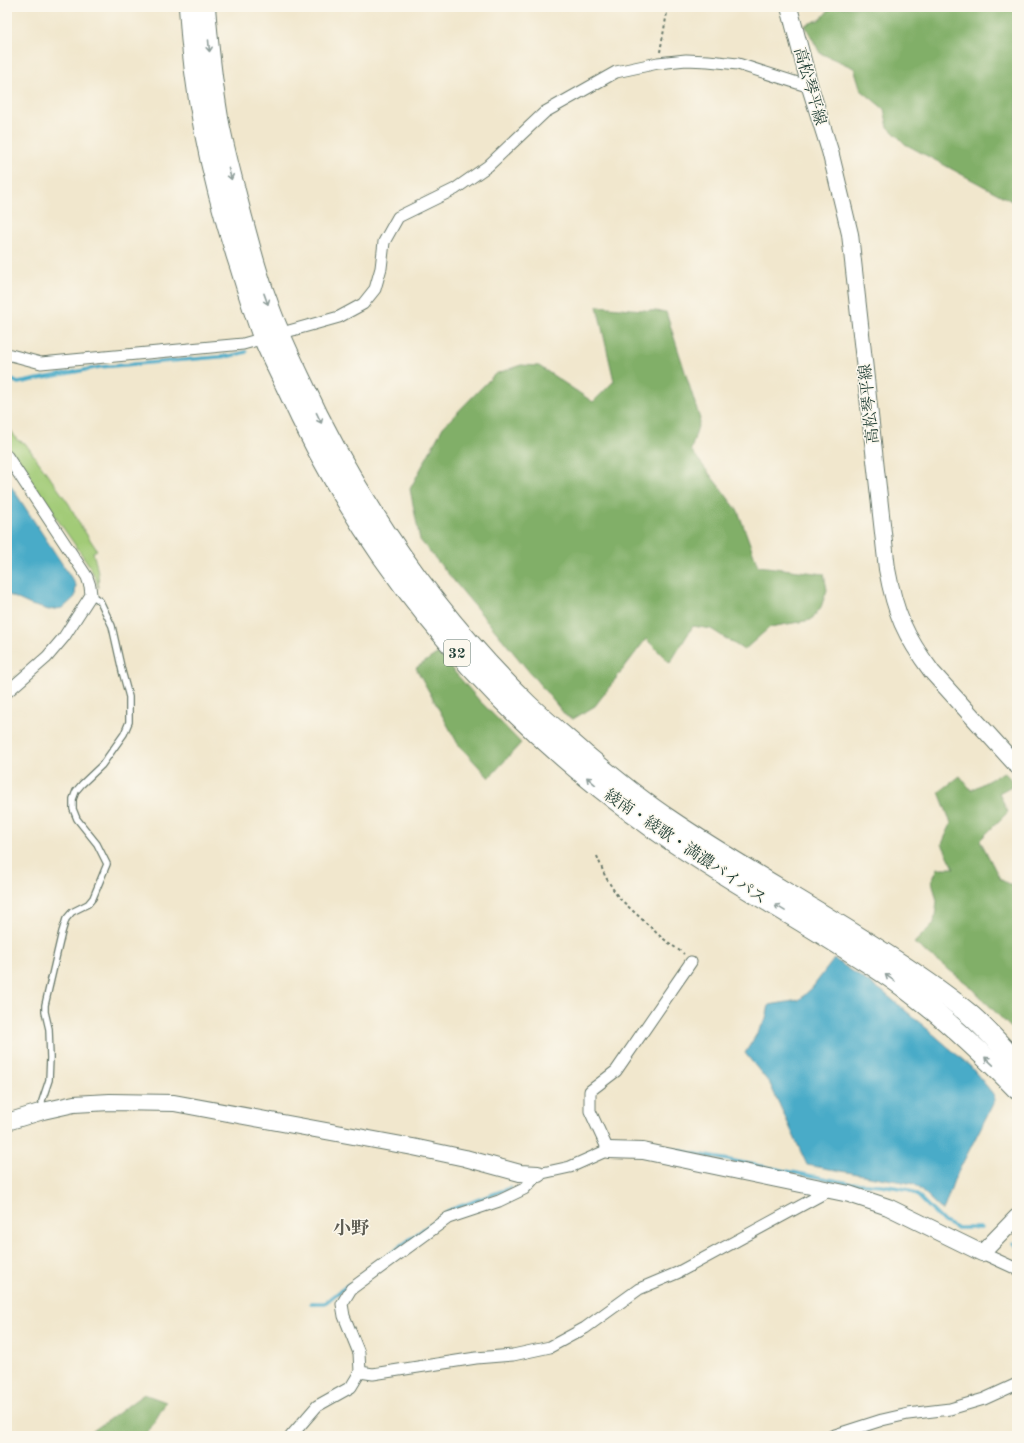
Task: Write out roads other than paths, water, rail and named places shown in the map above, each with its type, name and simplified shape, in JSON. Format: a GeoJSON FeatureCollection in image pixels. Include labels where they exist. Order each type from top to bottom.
{"type":"FeatureCollection","features":[{"type":"Feature","properties":{"kind":"highway","name":"綾南・綾歌・満濃バイパス"},"geometry":{"type":"LineString","coordinates":[[189,7],[196,81],[202,120],[211,168],[231,240],[272,336],[303,425],[328,471],[370,540],[415,602],[454,650],[515,714],[597,786],[654,829],[867,962],[905,988],[961,1035],[1017,1089]]}},
{"type":"Feature","properties":{"kind":"highway","name":"綾南・綾歌・満濃バイパス"},"geometry":{"type":"LineString","coordinates":[[206,7],[218,118],[228,164],[263,289],[272,336],[343,464],[380,524],[424,586],[468,640],[528,705],[609,775],[666,818],[865,941],[943,993],[981,1025],[1017,1064]]}},
{"type":"Feature","properties":{"kind":"street","name":"高松琴平線"},"geometry":{"type":"LineString","coordinates":[[789,7],[810,87],[830,151],[850,234],[891,594],[908,636],[932,672],[1017,766]]}},
{"type":"Feature","properties":{"kind":"street"},"geometry":{"type":"LineString","coordinates":[[7,354],[41,363],[243,344],[339,317],[363,304],[375,289],[382,268],[384,242],[398,217],[455,189],[488,166],[545,112],[616,72],[658,63],[686,60],[738,64],[810,87]]}},
{"type":"Feature","properties":{"kind":"street"},"geometry":{"type":"LineString","coordinates":[[7,456],[87,577],[91,595],[64,637],[48,657],[7,692]]}},
{"type":"Feature","properties":{"kind":"street"},"geometry":{"type":"LineString","coordinates":[[608,1150],[590,1111],[590,1091],[616,1072],[691,962]]}},
{"type":"Feature","properties":{"kind":"street"},"geometry":{"type":"LineString","coordinates":[[7,1122],[43,1110],[74,1104],[110,1102],[174,1103],[413,1147],[465,1158],[520,1173],[538,1174],[570,1167],[608,1150],[643,1151],[849,1194],[888,1207],[1017,1269]]}},
{"type":"Feature","properties":{"kind":"street"},"geometry":{"type":"LineString","coordinates":[[291,1436],[317,1406],[351,1387],[360,1372],[359,1353],[344,1316],[342,1304],[351,1289],[448,1218],[499,1201],[524,1189],[538,1174]]}},
{"type":"Feature","properties":{"kind":"street"},"geometry":{"type":"LineString","coordinates":[[360,1372],[373,1374],[476,1358],[513,1355],[550,1346],[585,1328],[639,1289],[677,1273],[830,1190]]}},
{"type":"Feature","properties":{"kind":"street"},"geometry":{"type":"LineString","coordinates":[[982,1253],[1017,1217]]}},
{"type":"Feature","properties":{"kind":"street"},"geometry":{"type":"LineString","coordinates":[[832,1436],[882,1420],[908,1414],[950,1409],[984,1399],[1017,1384]]}},
{"type":"Feature","properties":{"kind":"lane"},"geometry":{"type":"LineString","coordinates":[[43,1110],[42,1101],[49,1080],[50,1058],[49,1029],[45,1005],[62,932],[66,919],[72,912],[88,904],[93,898],[107,864],[97,844],[77,819],[73,809],[73,799],[76,791],[102,765],[124,734],[129,722],[129,697],[112,626],[100,601],[91,595]]}},
{"type":"Feature","properties":{"kind":"water"},"geometry":{"type":"Polygon","coordinates":[[[7,480],[76,585],[75,597],[63,608],[49,610],[31,605],[7,594],[7,480]]]}},
{"type":"Feature","properties":{"kind":"water"},"geometry":{"type":"Polygon","coordinates":[[[834,959],[882,991],[925,1027],[970,1066],[994,1095],[995,1100],[954,1180],[943,1211],[914,1184],[807,1165],[770,1084],[745,1053],[766,1019],[769,1005],[799,1000],[812,988],[834,959]]]}},
{"type":"Feature","properties":{"kind":"waterway"},"geometry":{"type":"LineString","coordinates":[[7,377],[18,383],[100,367],[230,356],[246,352]]}},
{"type":"Feature","properties":{"kind":"waterway"},"geometry":{"type":"LineString","coordinates":[[616,1138],[645,1144]]}},
{"type":"Feature","properties":{"kind":"waterway"},"geometry":{"type":"LineString","coordinates":[[676,1150],[849,1183],[881,1185],[906,1189],[917,1195],[944,1222],[956,1228],[981,1228]]}},
{"type":"Feature","properties":{"kind":"waterway"},"geometry":{"type":"LineString","coordinates":[[390,1254],[450,1210],[510,1188]]}},
{"type":"Feature","properties":{"kind":"waterway"},"geometry":{"type":"LineString","coordinates":[[1013,1243],[1017,1246]]}},
{"type":"Feature","properties":{"kind":"waterway"},"geometry":{"type":"LineString","coordinates":[[311,1303],[325,1303],[349,1284]]}},
{"type":"Feature","properties":{"kind":"district","name":"小野"},"geometry":{"type":"Point","coordinates":[351,1228]}}]}
